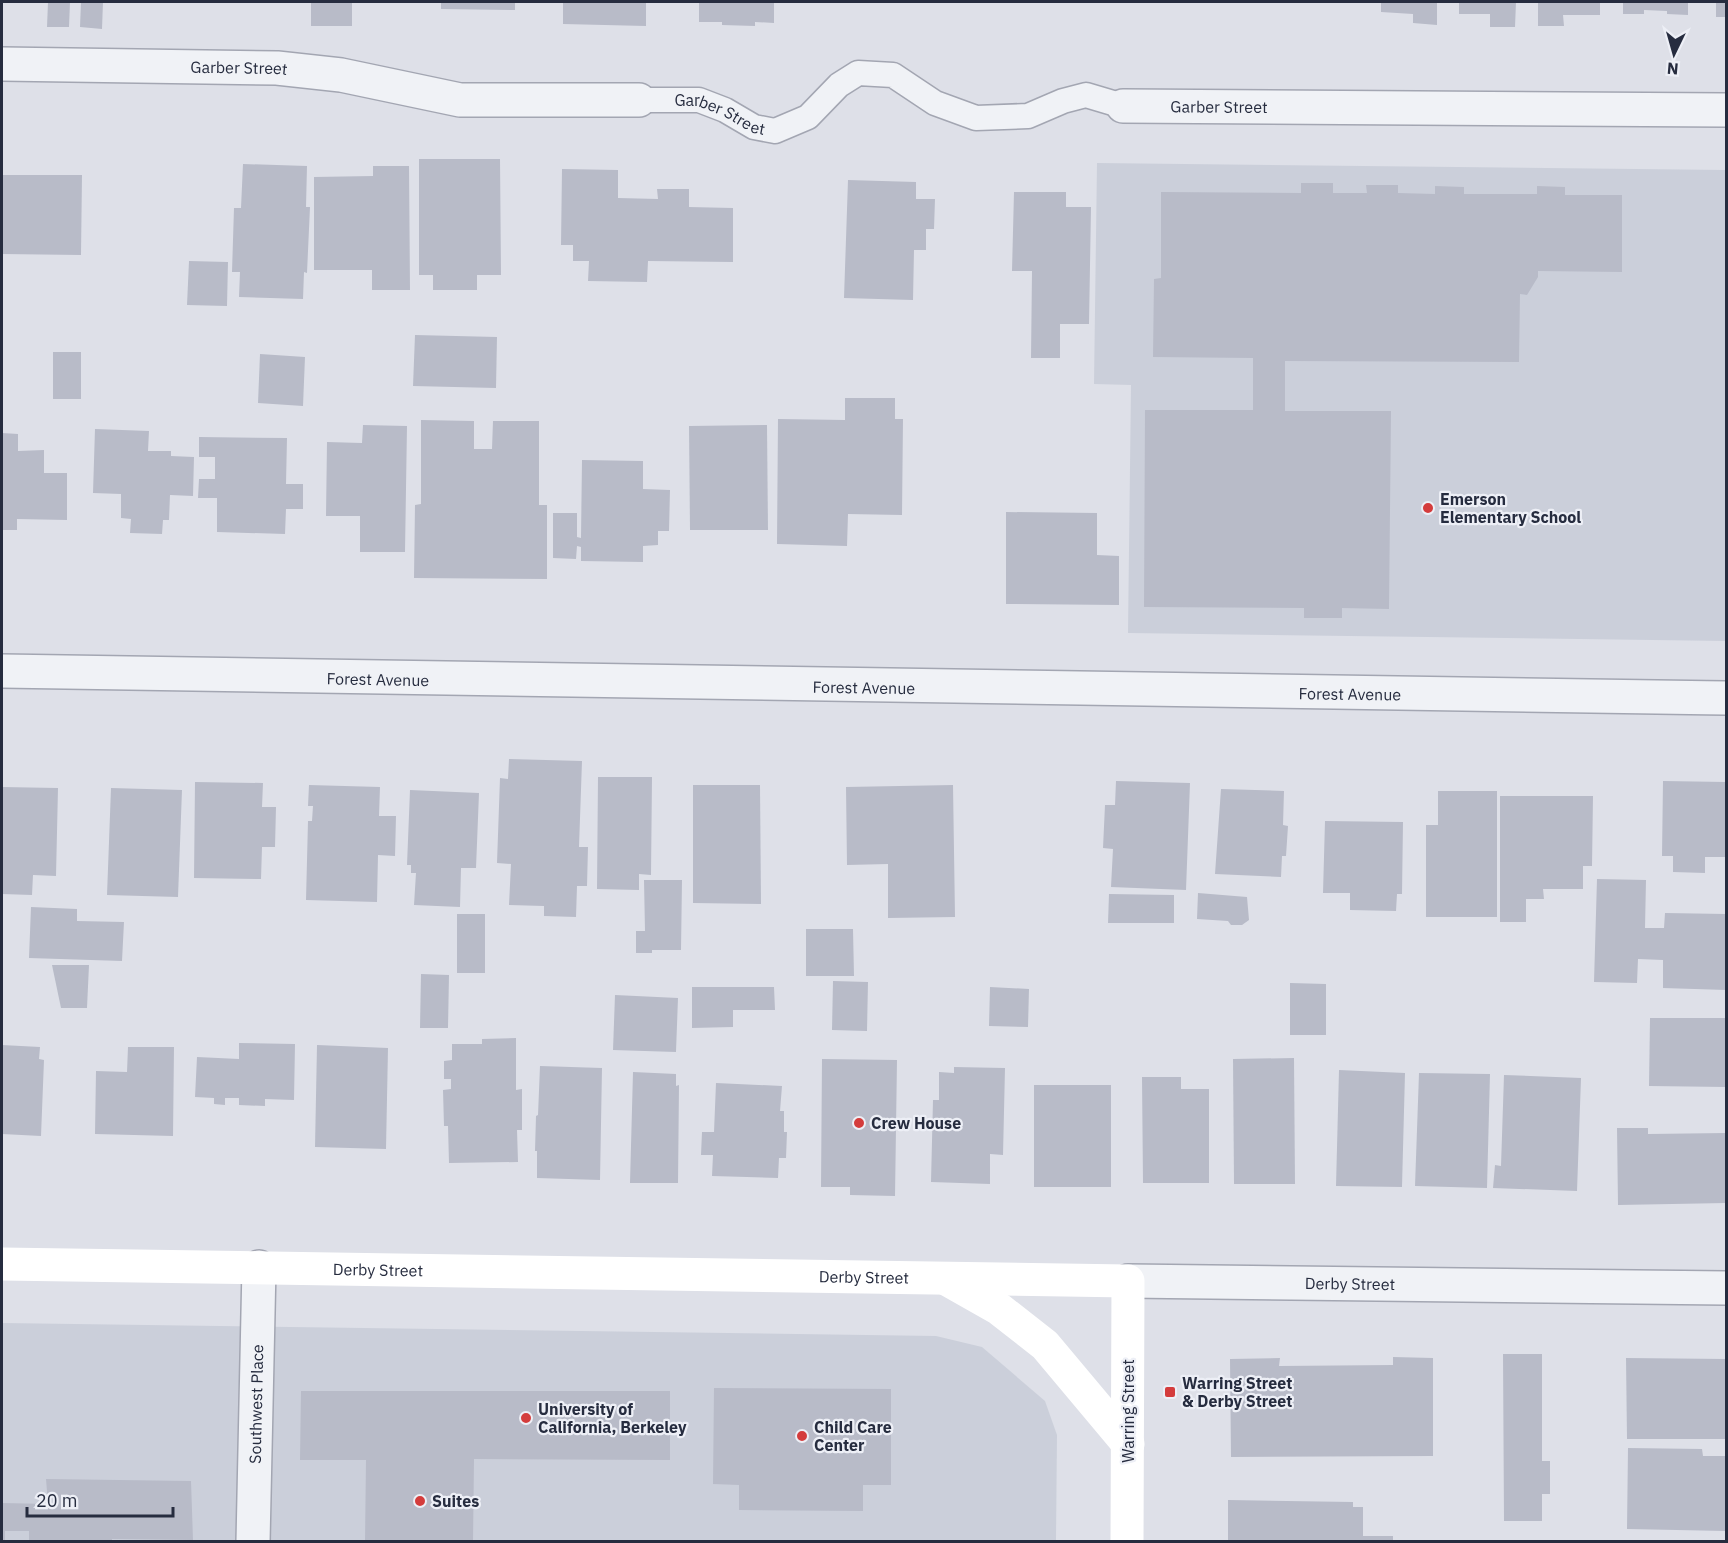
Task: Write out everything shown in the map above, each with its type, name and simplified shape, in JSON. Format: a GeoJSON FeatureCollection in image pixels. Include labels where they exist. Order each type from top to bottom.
{"type":"FeatureCollection","features":[{"type":"Feature","properties":{"kind":"street","name":"Garber Street"},"geometry":{"type":"LineString","coordinates":[[2,64],[278,68],[335,74],[460,100],[639,100]]}},
{"type":"Feature","properties":{"kind":"street","name":"Garber Street"},"geometry":{"type":"LineString","coordinates":[[1123,106],[1726,110]]}},
{"type":"Feature","properties":{"kind":"street","name":"Forest Avenue"},"geometry":{"type":"LineString","coordinates":[[2,671],[411,681],[1726,698]]}},
{"type":"Feature","properties":{"kind":"street","name":"Derby Street"},"geometry":{"type":"LineString","coordinates":[[2,1264],[1726,1288]]}},
{"type":"Feature","properties":{"kind":"street","name":"Southwest Place"},"geometry":{"type":"LineString","coordinates":[[253,1542],[259,1267]]}},
{"type":"Feature","properties":{"kind":"street"},"geometry":{"type":"LineString","coordinates":[[942,1277],[999,1309],[1045,1345],[1128,1443]]}},
{"type":"Feature","properties":{"kind":"street","name":"Warring Street"},"geometry":{"type":"LineString","coordinates":[[1127,1542],[1128,1281]]}},
{"type":"Feature","properties":{"kind":"lane","name":"Garber Street"},"geometry":{"type":"LineString","coordinates":[[639,100],[699,100],[725,110],[754,127],[775,131],[808,117],[839,85],[858,73],[893,75],[935,103],[976,118],[1028,116],[1063,101],[1086,95],[1123,106]]}},
{"type":"Feature","properties":{"kind":"shaded area","name":"Emerson Elementary School"},"geometry":{"type":"Polygon","coordinates":[[[1097,163],[1726,170],[1726,641],[1128,633],[1131,385],[1094,384],[1097,163]]]}},
{"type":"Feature","properties":{"kind":"shaded area","name":"University of California, Berkeley"},"geometry":{"type":"Polygon","coordinates":[[[2,1323],[936,1336],[982,1347],[1045,1401],[1057,1435],[1056,1541],[2,1542],[2,1323]]]}},
{"type":"Feature","properties":{"kind":"building"},"geometry":{"type":"Polygon","coordinates":[[[48,2],[70,2],[69,27],[47,27],[48,2]]]}},
{"type":"Feature","properties":{"kind":"building"},"geometry":{"type":"Polygon","coordinates":[[[81,2],[103,2],[102,29],[80,27],[81,2]]]}},
{"type":"Feature","properties":{"kind":"building"},"geometry":{"type":"Polygon","coordinates":[[[311,2],[352,2],[352,26],[311,26],[311,2]]]}},
{"type":"Feature","properties":{"kind":"building"},"geometry":{"type":"Polygon","coordinates":[[[441,2],[515,2],[515,10],[441,9],[441,2]]]}},
{"type":"Feature","properties":{"kind":"building"},"geometry":{"type":"Polygon","coordinates":[[[563,2],[646,2],[646,26],[563,24],[563,2]]]}},
{"type":"Feature","properties":{"kind":"building"},"geometry":{"type":"Polygon","coordinates":[[[699,2],[774,2],[774,23],[755,22],[755,26],[699,22],[699,2]]]}},
{"type":"Feature","properties":{"kind":"building"},"geometry":{"type":"Polygon","coordinates":[[[1381,2],[1437,2],[1437,25],[1413,23],[1413,14],[1381,12],[1381,2]]]}},
{"type":"Feature","properties":{"kind":"building"},"geometry":{"type":"Polygon","coordinates":[[[1459,2],[1516,2],[1515,27],[1490,27],[1490,14],[1459,14],[1459,2]]]}},
{"type":"Feature","properties":{"kind":"building"},"geometry":{"type":"Polygon","coordinates":[[[1538,2],[1600,2],[1600,15],[1563,15],[1564,26],[1538,26],[1538,2]]]}},
{"type":"Feature","properties":{"kind":"building"},"geometry":{"type":"Polygon","coordinates":[[[1623,2],[1688,2],[1688,15],[1644,10],[1644,14],[1623,14],[1623,2]]]}},
{"type":"Feature","properties":{"kind":"building"},"geometry":{"type":"Polygon","coordinates":[[[1716,2],[1726,2],[1726,17],[1716,17],[1716,2]]]}},
{"type":"Feature","properties":{"kind":"building"},"geometry":{"type":"Polygon","coordinates":[[[419,159],[500,159],[501,275],[477,275],[477,290],[433,290],[433,275],[419,275],[419,159]]]}},
{"type":"Feature","properties":{"kind":"building"},"geometry":{"type":"Polygon","coordinates":[[[243,164],[307,166],[306,207],[310,207],[307,273],[304,272],[303,299],[239,297],[240,272],[232,272],[234,208],[241,208],[243,164]]]}},
{"type":"Feature","properties":{"kind":"building"},"geometry":{"type":"Polygon","coordinates":[[[373,166],[409,166],[410,290],[372,290],[372,270],[314,270],[314,177],[373,176],[373,166]]]}},
{"type":"Feature","properties":{"kind":"building"},"geometry":{"type":"Polygon","coordinates":[[[562,169],[618,170],[618,198],[658,199],[657,189],[689,189],[689,207],[733,208],[733,262],[648,261],[647,282],[588,281],[589,261],[573,261],[573,245],[561,245],[562,169]]]}},
{"type":"Feature","properties":{"kind":"building"},"geometry":{"type":"Polygon","coordinates":[[[2,175],[82,175],[81,255],[2,254],[2,175]]]}},
{"type":"Feature","properties":{"kind":"building"},"geometry":{"type":"Polygon","coordinates":[[[848,180],[916,182],[916,199],[935,199],[934,229],[926,229],[926,250],[914,250],[913,300],[844,298],[848,180]]]}},
{"type":"Feature","properties":{"kind":"building"},"geometry":{"type":"Polygon","coordinates":[[[1301,183],[1333,183],[1333,193],[1367,193],[1366,185],[1398,185],[1398,193],[1435,194],[1435,186],[1464,187],[1464,194],[1537,194],[1537,186],[1565,187],[1565,195],[1622,195],[1622,272],[1538,271],[1538,277],[1527,295],[1520,294],[1519,362],[1285,361],[1285,411],[1391,411],[1389,609],[1342,608],[1342,618],[1304,618],[1304,608],[1144,607],[1145,410],[1253,410],[1253,358],[1153,357],[1154,279],[1161,278],[1161,192],[1301,193],[1301,183]]]}},
{"type":"Feature","properties":{"kind":"building"},"geometry":{"type":"Polygon","coordinates":[[[1014,192],[1066,192],[1066,207],[1091,207],[1089,324],[1060,324],[1060,358],[1031,358],[1032,271],[1012,271],[1014,192]]]}},
{"type":"Feature","properties":{"kind":"building"},"geometry":{"type":"Polygon","coordinates":[[[189,261],[228,262],[227,306],[187,305],[189,261]]]}},
{"type":"Feature","properties":{"kind":"building"},"geometry":{"type":"Polygon","coordinates":[[[415,335],[497,337],[496,388],[413,386],[415,335]]]}},
{"type":"Feature","properties":{"kind":"building"},"geometry":{"type":"Polygon","coordinates":[[[53,352],[81,352],[81,399],[53,399],[53,352]]]}},
{"type":"Feature","properties":{"kind":"building"},"geometry":{"type":"Polygon","coordinates":[[[260,354],[305,357],[303,406],[258,403],[260,354]]]}},
{"type":"Feature","properties":{"kind":"building"},"geometry":{"type":"Polygon","coordinates":[[[845,398],[895,398],[895,419],[903,419],[902,515],[848,514],[847,546],[777,544],[778,419],[845,420],[845,398]]]}},
{"type":"Feature","properties":{"kind":"building"},"geometry":{"type":"Polygon","coordinates":[[[421,420],[474,421],[474,449],[492,449],[493,421],[539,421],[539,505],[547,505],[547,579],[414,578],[415,505],[421,504],[421,420]]]}},
{"type":"Feature","properties":{"kind":"building"},"geometry":{"type":"Polygon","coordinates":[[[363,425],[407,426],[405,552],[360,552],[360,516],[326,516],[327,442],[362,443],[363,425]]]}},
{"type":"Feature","properties":{"kind":"building"},"geometry":{"type":"Polygon","coordinates":[[[767,425],[768,530],[690,530],[689,426],[767,425]]]}},
{"type":"Feature","properties":{"kind":"building"},"geometry":{"type":"Polygon","coordinates":[[[95,429],[149,431],[148,451],[171,451],[171,456],[194,457],[193,496],[170,495],[169,520],[163,520],[162,534],[130,533],[131,519],[121,518],[121,494],[93,493],[95,429]]]}},
{"type":"Feature","properties":{"kind":"building"},"geometry":{"type":"Polygon","coordinates":[[[2,433],[18,434],[18,451],[44,450],[44,473],[67,473],[67,520],[17,519],[17,530],[2,530],[2,433]]]}},
{"type":"Feature","properties":{"kind":"building"},"geometry":{"type":"Polygon","coordinates":[[[199,437],[287,438],[286,484],[303,484],[303,509],[286,509],[285,534],[217,532],[217,498],[198,498],[199,479],[215,479],[215,457],[199,457],[199,437]]]}},
{"type":"Feature","properties":{"kind":"building"},"geometry":{"type":"Polygon","coordinates":[[[582,460],[643,461],[643,489],[670,490],[669,531],[658,531],[658,545],[643,546],[643,562],[581,561],[581,547],[577,546],[576,559],[553,558],[553,513],[577,513],[577,537],[581,538],[582,460]]]}},
{"type":"Feature","properties":{"kind":"building"},"geometry":{"type":"Polygon","coordinates":[[[1006,512],[1097,513],[1097,555],[1119,556],[1119,605],[1006,604],[1006,512]]]}},
{"type":"Feature","properties":{"kind":"building"},"geometry":{"type":"Polygon","coordinates":[[[509,759],[582,761],[579,847],[588,847],[587,886],[577,886],[576,917],[544,916],[544,906],[509,905],[511,864],[497,863],[500,778],[508,779],[509,759]]]}},
{"type":"Feature","properties":{"kind":"building"},"geometry":{"type":"Polygon","coordinates":[[[598,777],[652,777],[651,875],[639,874],[639,890],[597,889],[598,777]]]}},
{"type":"Feature","properties":{"kind":"building"},"geometry":{"type":"Polygon","coordinates":[[[1116,781],[1190,783],[1186,890],[1111,887],[1113,849],[1103,848],[1105,805],[1115,805],[1116,781]]]}},
{"type":"Feature","properties":{"kind":"building"},"geometry":{"type":"Polygon","coordinates":[[[1663,781],[1726,782],[1726,857],[1705,857],[1705,873],[1673,872],[1673,856],[1662,856],[1663,781]]]}},
{"type":"Feature","properties":{"kind":"building"},"geometry":{"type":"Polygon","coordinates":[[[195,782],[263,783],[262,807],[276,807],[275,847],[262,847],[261,879],[194,878],[195,782]]]}},
{"type":"Feature","properties":{"kind":"building"},"geometry":{"type":"Polygon","coordinates":[[[309,785],[380,787],[379,816],[396,816],[395,856],[378,855],[377,902],[306,900],[308,821],[312,821],[313,806],[308,806],[309,785]]]}},
{"type":"Feature","properties":{"kind":"building"},"geometry":{"type":"Polygon","coordinates":[[[693,785],[760,785],[761,904],[693,903],[693,785]]]}},
{"type":"Feature","properties":{"kind":"building"},"geometry":{"type":"Polygon","coordinates":[[[953,785],[955,917],[888,918],[888,864],[847,865],[846,787],[953,785]]]}},
{"type":"Feature","properties":{"kind":"building"},"geometry":{"type":"Polygon","coordinates":[[[2,787],[58,788],[56,876],[33,875],[32,895],[2,894],[2,787]]]}},
{"type":"Feature","properties":{"kind":"building"},"geometry":{"type":"Polygon","coordinates":[[[111,788],[182,790],[178,897],[107,895],[111,788]]]}},
{"type":"Feature","properties":{"kind":"building"},"geometry":{"type":"Polygon","coordinates":[[[1221,789],[1284,791],[1283,825],[1288,826],[1286,856],[1282,856],[1281,877],[1215,874],[1221,789]]]}},
{"type":"Feature","properties":{"kind":"building"},"geometry":{"type":"Polygon","coordinates":[[[410,790],[479,793],[476,868],[461,868],[460,907],[414,905],[416,873],[411,873],[411,865],[407,865],[410,790]]]}},
{"type":"Feature","properties":{"kind":"building"},"geometry":{"type":"Polygon","coordinates":[[[1438,791],[1497,791],[1497,917],[1426,917],[1426,825],[1438,825],[1438,791]]]}},
{"type":"Feature","properties":{"kind":"building"},"geometry":{"type":"Polygon","coordinates":[[[1500,796],[1593,796],[1592,866],[1583,866],[1583,889],[1543,889],[1544,899],[1526,899],[1526,922],[1500,922],[1500,796]]]}},
{"type":"Feature","properties":{"kind":"building"},"geometry":{"type":"Polygon","coordinates":[[[1325,821],[1403,822],[1402,894],[1397,894],[1396,911],[1350,910],[1350,893],[1323,893],[1325,821]]]}},
{"type":"Feature","properties":{"kind":"building"},"geometry":{"type":"Polygon","coordinates":[[[1597,879],[1646,880],[1645,928],[1664,928],[1665,913],[1726,914],[1726,990],[1663,988],[1663,960],[1638,959],[1637,983],[1594,982],[1597,879]]]}},
{"type":"Feature","properties":{"kind":"building"},"geometry":{"type":"Polygon","coordinates":[[[644,880],[682,880],[681,950],[652,950],[652,953],[636,953],[636,931],[645,931],[644,880]]]}},
{"type":"Feature","properties":{"kind":"building"},"geometry":{"type":"Polygon","coordinates":[[[1198,893],[1247,897],[1249,920],[1242,925],[1231,925],[1228,921],[1197,919],[1198,893]]]}},
{"type":"Feature","properties":{"kind":"building"},"geometry":{"type":"Polygon","coordinates":[[[1109,894],[1174,895],[1174,923],[1108,923],[1109,894]]]}},
{"type":"Feature","properties":{"kind":"building"},"geometry":{"type":"Polygon","coordinates":[[[31,907],[77,909],[77,921],[124,922],[122,961],[29,958],[31,907]]]}},
{"type":"Feature","properties":{"kind":"building"},"geometry":{"type":"Polygon","coordinates":[[[457,914],[485,914],[485,973],[457,973],[457,914]]]}},
{"type":"Feature","properties":{"kind":"building"},"geometry":{"type":"Polygon","coordinates":[[[806,929],[853,929],[854,976],[806,976],[806,929]]]}},
{"type":"Feature","properties":{"kind":"building"},"geometry":{"type":"Polygon","coordinates":[[[52,965],[89,965],[87,1008],[61,1008],[52,965]]]}},
{"type":"Feature","properties":{"kind":"building"},"geometry":{"type":"Polygon","coordinates":[[[421,974],[449,975],[448,1028],[420,1028],[421,974]]]}},
{"type":"Feature","properties":{"kind":"building"},"geometry":{"type":"Polygon","coordinates":[[[833,981],[868,982],[867,1031],[832,1030],[833,981]]]}},
{"type":"Feature","properties":{"kind":"building"},"geometry":{"type":"Polygon","coordinates":[[[1290,983],[1326,984],[1326,1035],[1290,1035],[1290,983]]]}},
{"type":"Feature","properties":{"kind":"building"},"geometry":{"type":"Polygon","coordinates":[[[692,987],[774,987],[775,1010],[733,1010],[733,1027],[692,1028],[692,987]]]}},
{"type":"Feature","properties":{"kind":"building"},"geometry":{"type":"Polygon","coordinates":[[[990,987],[1029,989],[1028,1027],[989,1026],[990,987]]]}},
{"type":"Feature","properties":{"kind":"building"},"geometry":{"type":"Polygon","coordinates":[[[615,995],[678,998],[676,1052],[613,1050],[615,995]]]}},
{"type":"Feature","properties":{"kind":"building"},"geometry":{"type":"Polygon","coordinates":[[[1650,1018],[1726,1018],[1726,1087],[1649,1086],[1650,1018]]]}},
{"type":"Feature","properties":{"kind":"building"},"geometry":{"type":"Polygon","coordinates":[[[516,1038],[516,1090],[522,1089],[522,1130],[517,1130],[518,1162],[449,1163],[448,1126],[444,1126],[443,1090],[451,1089],[451,1079],[444,1079],[444,1061],[452,1060],[452,1044],[482,1044],[482,1039],[516,1038]]]}},
{"type":"Feature","properties":{"kind":"building"},"geometry":{"type":"Polygon","coordinates":[[[239,1043],[295,1044],[294,1100],[265,1099],[265,1106],[239,1105],[239,1098],[225,1098],[225,1105],[214,1104],[214,1098],[195,1097],[197,1057],[239,1059],[239,1043]]]}},
{"type":"Feature","properties":{"kind":"building"},"geometry":{"type":"Polygon","coordinates":[[[2,1045],[40,1047],[39,1059],[44,1060],[41,1136],[2,1134],[2,1045]]]}},
{"type":"Feature","properties":{"kind":"building"},"geometry":{"type":"Polygon","coordinates":[[[317,1045],[388,1048],[386,1149],[315,1147],[317,1045]]]}},
{"type":"Feature","properties":{"kind":"building"},"geometry":{"type":"Polygon","coordinates":[[[128,1047],[174,1047],[173,1136],[95,1134],[96,1071],[127,1072],[128,1047]]]}},
{"type":"Feature","properties":{"kind":"building"},"geometry":{"type":"Polygon","coordinates":[[[1294,1058],[1295,1184],[1234,1184],[1233,1059],[1294,1058]]]}},
{"type":"Feature","properties":{"kind":"building","name":"Crew House"},"geometry":{"type":"Polygon","coordinates":[[[822,1059],[897,1060],[895,1196],[850,1195],[850,1187],[821,1187],[822,1059]]]}},
{"type":"Feature","properties":{"kind":"building"},"geometry":{"type":"Polygon","coordinates":[[[540,1066],[602,1068],[600,1180],[537,1178],[537,1151],[535,1151],[540,1066]]]}},
{"type":"Feature","properties":{"kind":"building"},"geometry":{"type":"Polygon","coordinates":[[[954,1067],[1005,1068],[1003,1155],[990,1154],[990,1184],[931,1182],[933,1100],[939,1100],[939,1072],[954,1073],[954,1067]]]}},
{"type":"Feature","properties":{"kind":"building"},"geometry":{"type":"Polygon","coordinates":[[[1339,1070],[1405,1073],[1402,1187],[1336,1186],[1339,1070]]]}},
{"type":"Feature","properties":{"kind":"building"},"geometry":{"type":"Polygon","coordinates":[[[633,1072],[676,1074],[676,1086],[679,1085],[678,1183],[630,1183],[633,1072]]]}},
{"type":"Feature","properties":{"kind":"building"},"geometry":{"type":"Polygon","coordinates":[[[1419,1073],[1490,1074],[1487,1188],[1415,1186],[1419,1073]]]}},
{"type":"Feature","properties":{"kind":"building"},"geometry":{"type":"Polygon","coordinates":[[[1504,1075],[1581,1078],[1577,1191],[1493,1188],[1495,1165],[1501,1166],[1504,1075]]]}},
{"type":"Feature","properties":{"kind":"building"},"geometry":{"type":"Polygon","coordinates":[[[1142,1077],[1181,1077],[1181,1089],[1209,1089],[1209,1183],[1143,1183],[1142,1077]]]}},
{"type":"Feature","properties":{"kind":"building"},"geometry":{"type":"Polygon","coordinates":[[[716,1083],[782,1086],[780,1111],[784,1111],[784,1132],[787,1132],[786,1158],[779,1158],[778,1178],[712,1176],[713,1155],[701,1155],[702,1132],[714,1132],[716,1083]]]}},
{"type":"Feature","properties":{"kind":"building"},"geometry":{"type":"Polygon","coordinates":[[[1034,1085],[1111,1085],[1111,1187],[1034,1187],[1034,1085]]]}},
{"type":"Feature","properties":{"kind":"building"},"geometry":{"type":"Polygon","coordinates":[[[1617,1128],[1648,1128],[1648,1134],[1726,1133],[1726,1203],[1618,1205],[1617,1128]]]}},
{"type":"Feature","properties":{"kind":"building"},"geometry":{"type":"Polygon","coordinates":[[[1503,1354],[1542,1354],[1542,1461],[1550,1461],[1550,1494],[1542,1494],[1542,1521],[1504,1521],[1503,1354]]]}},
{"type":"Feature","properties":{"kind":"building"},"geometry":{"type":"Polygon","coordinates":[[[1393,1357],[1433,1358],[1433,1456],[1231,1457],[1230,1359],[1280,1358],[1279,1366],[1393,1365],[1393,1357]]]}},
{"type":"Feature","properties":{"kind":"building"},"geometry":{"type":"Polygon","coordinates":[[[1626,1358],[1726,1359],[1726,1439],[1627,1439],[1626,1358]]]}},
{"type":"Feature","properties":{"kind":"building","name":"Child Care Center"},"geometry":{"type":"Polygon","coordinates":[[[714,1388],[891,1389],[891,1485],[863,1485],[863,1511],[739,1510],[739,1485],[713,1484],[714,1388]]]}},
{"type":"Feature","properties":{"kind":"building","name":"Suites"},"geometry":{"type":"Polygon","coordinates":[[[301,1391],[670,1391],[670,1460],[474,1459],[473,1542],[365,1542],[366,1460],[300,1460],[301,1391]]]}},
{"type":"Feature","properties":{"kind":"building"},"geometry":{"type":"Polygon","coordinates":[[[1628,1448],[1702,1449],[1703,1456],[1726,1456],[1726,1531],[1627,1529],[1628,1448]]]}},
{"type":"Feature","properties":{"kind":"building"},"geometry":{"type":"Polygon","coordinates":[[[46,1479],[191,1481],[193,1540],[112,1539],[112,1542],[29,1542],[29,1531],[5,1531],[5,1542],[2,1542],[2,1503],[48,1504],[46,1479]]]}},
{"type":"Feature","properties":{"kind":"building"},"geometry":{"type":"Polygon","coordinates":[[[1228,1500],[1353,1502],[1353,1507],[1363,1507],[1363,1536],[1393,1536],[1393,1542],[1228,1542],[1228,1500]]]}},
{"type":"Feature","properties":{"kind":"place","name":"Emerson Elementary School"},"geometry":{"type":"Point","coordinates":[1428,508]}},
{"type":"Feature","properties":{"kind":"place","name":"Crew House"},"geometry":{"type":"Point","coordinates":[859,1123]}},
{"type":"Feature","properties":{"kind":"place","name":"Warring Street & Derby Street"},"geometry":{"type":"Point","coordinates":[1170,1392]}},
{"type":"Feature","properties":{"kind":"place","name":"University of California, Berkeley"},"geometry":{"type":"Point","coordinates":[526,1418]}},
{"type":"Feature","properties":{"kind":"place","name":"Child Care Center"},"geometry":{"type":"Point","coordinates":[802,1436]}},
{"type":"Feature","properties":{"kind":"place","name":"Suites"},"geometry":{"type":"Point","coordinates":[420,1501]}}]}
